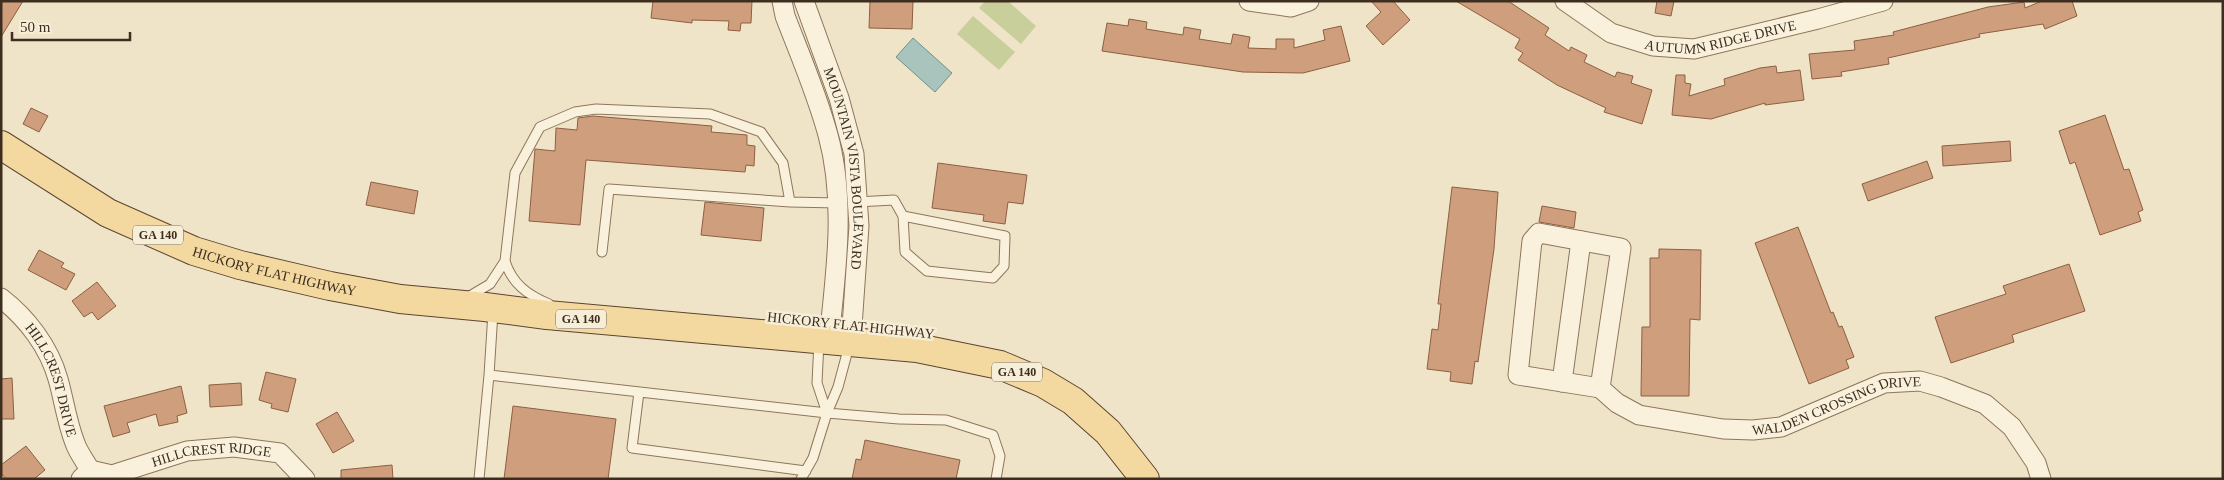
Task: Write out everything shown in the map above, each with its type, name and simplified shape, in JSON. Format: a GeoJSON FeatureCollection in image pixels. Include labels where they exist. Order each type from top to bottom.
{"type":"FeatureCollection","features":[{"type":"Feature","properties":{"kind":"main road","name":"HICKORY FLAT HIGHWAY"},"geometry":{"type":"LineString","coordinates":[[3,150],[108,213],[194,251],[240,265],[354,292],[603,321],[974,340],[1000,346],[1042,363],[1091,394],[1118,418],[1142,444],[1165,479]]}},
{"type":"Feature","properties":{"kind":"main road","name":"HICKORY FLAT HIGHWAY"},"geometry":{"type":"LineString","coordinates":[[489,307],[549,304],[836,332],[974,358],[1000,365],[1043,383],[1073,401],[1092,416],[1125,451],[1145,479]]}},
{"type":"Feature","properties":{"kind":"street","name":"MOUNTAIN VISTA BOULEVARD"},"geometry":{"type":"LineString","coordinates":[[782,1],[785,16],[828,135],[838,203],[836,332]]}},
{"type":"Feature","properties":{"kind":"street","name":"MOUNTAIN VISTA BOULEVARD"},"geometry":{"type":"LineString","coordinates":[[804,1],[851,137],[859,202],[836,332]]}},
{"type":"Feature","properties":{"kind":"street"},"geometry":{"type":"LineString","coordinates":[[1249,1],[1291,7],[1309,1]]}},
{"type":"Feature","properties":{"kind":"street","name":"AUTUMN RIDGE DRIVE"},"geometry":{"type":"LineString","coordinates":[[1566,1],[1611,33],[1653,46],[1694,48],[1818,19],[1883,1]]}},
{"type":"Feature","properties":{"kind":"street"},"geometry":{"type":"LineString","coordinates":[[1539,233],[1581,241],[1621,248],[1600,388],[1518,375],[1532,241],[1539,233]]}},
{"type":"Feature","properties":{"kind":"street"},"geometry":{"type":"LineString","coordinates":[[1562,382],[1581,241]]}},
{"type":"Feature","properties":{"kind":"street","name":"HILLCREST DRIVE"},"geometry":{"type":"LineString","coordinates":[[1,298],[16,310],[36,334],[48,355],[58,376],[75,443],[86,474]]}},
{"type":"Feature","properties":{"kind":"street","name":"WALDEN CROSSING DRIVE"},"geometry":{"type":"LineString","coordinates":[[1600,388],[1617,403],[1639,415],[1723,429],[1753,430],[1781,427],[1884,383],[1920,381],[1942,386],[1985,404],[2012,427],[2036,463],[2041,479]]}},
{"type":"Feature","properties":{"kind":"street","name":"HILLCREST RIDGE"},"geometry":{"type":"LineString","coordinates":[[86,474],[112,475],[187,451],[234,446],[280,453],[305,479]]}},
{"type":"Feature","properties":{"kind":"lane"},"geometry":{"type":"LineString","coordinates":[[451,304],[486,287],[496,276],[505,261],[515,173],[540,127],[575,112],[596,109],[710,114],[761,132],[784,163],[790,202]]}},
{"type":"Feature","properties":{"kind":"lane"},"geometry":{"type":"LineString","coordinates":[[602,252],[609,189],[790,202],[838,203],[894,200],[903,216],[905,252],[927,271],[993,278],[1004,266],[1005,236],[903,216]]}},
{"type":"Feature","properties":{"kind":"lane"},"geometry":{"type":"LineString","coordinates":[[505,261],[511,277],[518,285],[533,296],[549,304]]}},
{"type":"Feature","properties":{"kind":"lane"},"geometry":{"type":"LineString","coordinates":[[479,479],[494,323],[489,307]]}},
{"type":"Feature","properties":{"kind":"lane"},"geometry":{"type":"LineString","coordinates":[[827,413],[817,383],[836,332]]}},
{"type":"Feature","properties":{"kind":"lane"},"geometry":{"type":"LineString","coordinates":[[639,392],[632,448],[803,475],[813,458],[827,413],[838,386],[836,332]]}},
{"type":"Feature","properties":{"kind":"lane"},"geometry":{"type":"LineString","coordinates":[[490,375],[827,413],[899,419],[946,420],[993,434],[1000,456],[996,479]]}},
{"type":"Feature","properties":{"kind":"green space"},"geometry":{"type":"Polygon","coordinates":[[[985,1],[1008,1],[1036,26],[1021,44],[979,8],[985,1]]]}},
{"type":"Feature","properties":{"kind":"green space"},"geometry":{"type":"Polygon","coordinates":[[[973,16],[1015,52],[999,70],[957,34],[973,16]]]}},
{"type":"Feature","properties":{"kind":"water"},"geometry":{"type":"Polygon","coordinates":[[[913,38],[952,73],[935,92],[896,57],[913,38]]]}},
{"type":"Feature","properties":{"kind":"building"},"geometry":{"type":"Polygon","coordinates":[[[1,1],[23,1],[1,37],[1,1]]]}},
{"type":"Feature","properties":{"kind":"building"},"geometry":{"type":"Polygon","coordinates":[[[653,1],[752,1],[751,23],[741,23],[740,31],[728,30],[729,21],[692,20],[692,23],[651,18],[653,1]]]}},
{"type":"Feature","properties":{"kind":"building"},"geometry":{"type":"Polygon","coordinates":[[[870,1],[913,1],[912,29],[869,28],[870,1]]]}},
{"type":"Feature","properties":{"kind":"building"},"geometry":{"type":"Polygon","coordinates":[[[1371,1],[1393,1],[1410,20],[1383,45],[1366,26],[1381,12],[1371,1]]]}},
{"type":"Feature","properties":{"kind":"building"},"geometry":{"type":"Polygon","coordinates":[[[1456,1],[1508,1],[1549,28],[1545,35],[1569,51],[1571,47],[1587,55],[1584,62],[1615,77],[1617,72],[1633,76],[1631,83],[1652,90],[1642,124],[1604,112],[1606,108],[1557,85],[1518,60],[1523,53],[1515,48],[1520,39],[1456,1]]]}},
{"type":"Feature","properties":{"kind":"building"},"geometry":{"type":"Polygon","coordinates":[[[1657,1],[1674,1],[1671,16],[1655,13],[1657,1]]]}},
{"type":"Feature","properties":{"kind":"building"},"geometry":{"type":"Polygon","coordinates":[[[2042,1],[2072,1],[2077,16],[2045,29],[2043,24],[1979,34],[1980,37],[1888,58],[1889,64],[1841,72],[1842,76],[1812,79],[1809,54],[1855,50],[1854,41],[1894,35],[1893,32],[1988,7],[2024,2],[2025,8],[2042,1]]]}},
{"type":"Feature","properties":{"kind":"building"},"geometry":{"type":"Polygon","coordinates":[[[1129,19],[1147,22],[1146,29],[1183,35],[1184,27],[1201,30],[1199,39],[1231,44],[1233,34],[1250,37],[1248,48],[1276,49],[1276,39],[1294,39],[1294,48],[1325,40],[1323,30],[1341,26],[1350,61],[1303,73],[1243,72],[1102,51],[1107,23],[1128,26],[1129,19]]]}},
{"type":"Feature","properties":{"kind":"building"},"geometry":{"type":"Polygon","coordinates":[[[1776,66],[1777,73],[1800,70],[1804,100],[1765,105],[1765,103],[1711,119],[1672,115],[1676,75],[1685,75],[1685,83],[1691,84],[1689,96],[1725,85],[1724,79],[1760,68],[1776,66]]]}},
{"type":"Feature","properties":{"kind":"building"},"geometry":{"type":"Polygon","coordinates":[[[31,108],[48,116],[39,132],[23,124],[31,108]]]}},
{"type":"Feature","properties":{"kind":"building"},"geometry":{"type":"Polygon","coordinates":[[[2105,115],[2124,170],[2129,169],[2143,210],[2138,212],[2141,221],[2100,235],[2075,162],[2070,164],[2059,131],[2105,115]]]}},
{"type":"Feature","properties":{"kind":"building"},"geometry":{"type":"Polygon","coordinates":[[[593,116],[712,126],[711,132],[747,135],[747,145],[755,146],[754,166],[746,165],[745,172],[586,160],[580,225],[529,221],[535,149],[555,151],[556,128],[577,130],[578,118],[593,116]]]}},
{"type":"Feature","properties":{"kind":"building"},"geometry":{"type":"Polygon","coordinates":[[[2010,141],[2011,161],[1943,166],[1942,146],[2010,141]]]}},
{"type":"Feature","properties":{"kind":"building"},"geometry":{"type":"Polygon","coordinates":[[[1927,161],[1933,178],[1868,201],[1862,184],[1927,161]]]}},
{"type":"Feature","properties":{"kind":"building"},"geometry":{"type":"Polygon","coordinates":[[[938,163],[1027,175],[1023,204],[1008,202],[1005,224],[983,221],[984,215],[932,208],[938,163]]]}},
{"type":"Feature","properties":{"kind":"building"},"geometry":{"type":"Polygon","coordinates":[[[371,182],[418,191],[414,214],[366,205],[371,182]]]}},
{"type":"Feature","properties":{"kind":"building"},"geometry":{"type":"Polygon","coordinates":[[[1452,187],[1498,192],[1494,249],[1478,362],[1475,361],[1472,384],[1450,381],[1451,372],[1427,369],[1432,329],[1438,330],[1441,304],[1438,304],[1452,187]]]}},
{"type":"Feature","properties":{"kind":"building"},"geometry":{"type":"Polygon","coordinates":[[[705,202],[764,208],[761,241],[701,235],[705,202]]]}},
{"type":"Feature","properties":{"kind":"building"},"geometry":{"type":"Polygon","coordinates":[[[1542,206],[1576,212],[1574,228],[1539,222],[1542,206]]]}},
{"type":"Feature","properties":{"kind":"building"},"geometry":{"type":"Polygon","coordinates":[[[1798,227],[1831,313],[1833,312],[1839,327],[1842,326],[1854,357],[1846,360],[1849,368],[1809,384],[1755,243],[1798,227]]]}},
{"type":"Feature","properties":{"kind":"building"},"geometry":{"type":"Polygon","coordinates":[[[1659,249],[1701,250],[1700,320],[1690,319],[1689,396],[1641,396],[1642,327],[1650,327],[1650,258],[1659,258],[1659,249]]]}},
{"type":"Feature","properties":{"kind":"building"},"geometry":{"type":"Polygon","coordinates":[[[39,250],[64,263],[61,267],[75,274],[66,290],[28,270],[39,250]]]}},
{"type":"Feature","properties":{"kind":"building"},"geometry":{"type":"Polygon","coordinates":[[[2069,264],[2085,311],[2012,335],[2014,342],[1951,363],[1935,317],[2006,294],[2003,286],[2069,264]]]}},
{"type":"Feature","properties":{"kind":"building"},"geometry":{"type":"Polygon","coordinates":[[[97,282],[116,306],[98,320],[92,312],[84,317],[72,301],[97,282]]]}},
{"type":"Feature","properties":{"kind":"building"},"geometry":{"type":"Polygon","coordinates":[[[266,372],[296,379],[288,412],[271,408],[272,404],[259,400],[266,372]]]}},
{"type":"Feature","properties":{"kind":"building"},"geometry":{"type":"Polygon","coordinates":[[[12,378],[14,419],[1,419],[1,379],[12,378]]]}},
{"type":"Feature","properties":{"kind":"building"},"geometry":{"type":"Polygon","coordinates":[[[241,383],[242,405],[210,407],[209,385],[241,383]]]}},
{"type":"Feature","properties":{"kind":"building"},"geometry":{"type":"Polygon","coordinates":[[[181,386],[187,413],[177,416],[178,422],[159,426],[156,414],[127,423],[130,432],[113,437],[104,406],[181,386]]]}},
{"type":"Feature","properties":{"kind":"building"},"geometry":{"type":"Polygon","coordinates":[[[513,406],[616,419],[608,479],[504,479],[513,406]]]}},
{"type":"Feature","properties":{"kind":"building"},"geometry":{"type":"Polygon","coordinates":[[[337,412],[354,441],[333,453],[316,424],[337,412]]]}},
{"type":"Feature","properties":{"kind":"building"},"geometry":{"type":"Polygon","coordinates":[[[865,440],[960,460],[956,479],[852,479],[856,459],[861,460],[865,440]]]}},
{"type":"Feature","properties":{"kind":"building"},"geometry":{"type":"Polygon","coordinates":[[[26,446],[45,470],[34,479],[6,479],[1,473],[1,465],[26,446]]]}},
{"type":"Feature","properties":{"kind":"building"},"geometry":{"type":"Polygon","coordinates":[[[392,465],[393,479],[341,479],[341,470],[392,465]]]}}]}
